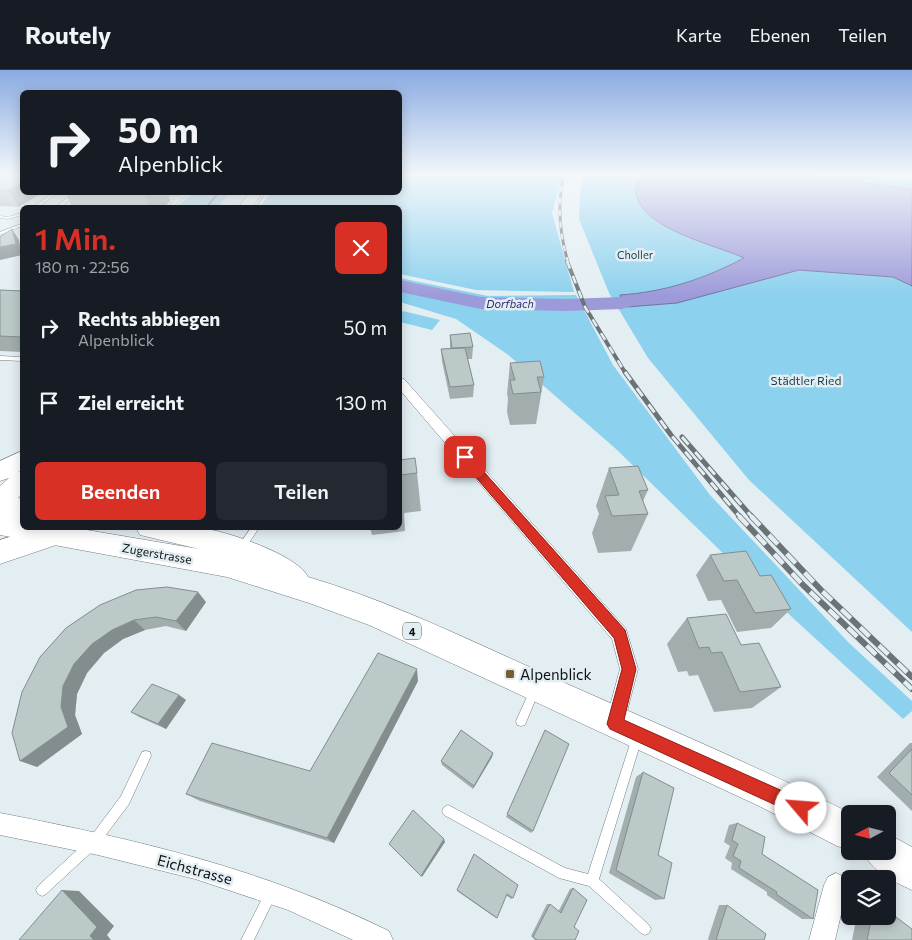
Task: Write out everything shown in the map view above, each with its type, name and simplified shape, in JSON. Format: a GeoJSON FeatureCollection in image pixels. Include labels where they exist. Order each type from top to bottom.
{"type":"FeatureCollection","features":[{"type":"Feature","properties":{"kind":"highway"},"geometry":{"type":"LineString","coordinates":[[0,552],[52,536]]}},
{"type":"Feature","properties":{"kind":"main road"},"geometry":{"type":"LineString","coordinates":[[0,472],[20,460]]}},
{"type":"Feature","properties":{"kind":"main road","name":"Zugerstrasse"},"geometry":{"type":"LineString","coordinates":[[20,484],[8,508],[20,516]]}},
{"type":"Feature","properties":{"kind":"main road","name":"Zugerstrasse"},"geometry":{"type":"LineString","coordinates":[[43,530],[52,536],[241,547]]}},
{"type":"Feature","properties":{"kind":"main road","name":"Zugerstrasse"},"geometry":{"type":"LineString","coordinates":[[159,530],[241,547],[312,591],[379,616],[772,793],[841,828]]}},
{"type":"Feature","properties":{"kind":"main road"},"geometry":{"type":"LineString","coordinates":[[896,860],[912,870]]}},
{"type":"Feature","properties":{"kind":"street"},"geometry":{"type":"LineString","coordinates":[[402,384],[620,635],[629,669],[627,729]]}},
{"type":"Feature","properties":{"kind":"street","name":"Eichstrasse"},"geometry":{"type":"LineString","coordinates":[[0,824],[175,862],[272,892],[358,927],[380,940]]}},
{"type":"Feature","properties":{"kind":"street"},"geometry":{"type":"LineString","coordinates":[[822,940],[836,886]]}},
{"type":"Feature","properties":{"kind":"lane"},"geometry":{"type":"LineString","coordinates":[[0,217],[18,215]]}},
{"type":"Feature","properties":{"kind":"lane"},"geometry":{"type":"LineString","coordinates":[[0,234],[20,226]]}},
{"type":"Feature","properties":{"kind":"lane"},"geometry":{"type":"LineString","coordinates":[[0,358],[20,360]]}},
{"type":"Feature","properties":{"kind":"lane"},"geometry":{"type":"LineString","coordinates":[[521,721],[536,687]]}},
{"type":"Feature","properties":{"kind":"lane"},"geometry":{"type":"LineString","coordinates":[[592,881],[627,729]]}},
{"type":"Feature","properties":{"kind":"lane"},"geometry":{"type":"LineString","coordinates":[[42,890],[93,843],[125,800],[146,756]]}},
{"type":"Feature","properties":{"kind":"lane"},"geometry":{"type":"LineString","coordinates":[[448,812],[564,874],[592,881],[645,929]]}},
{"type":"Feature","properties":{"kind":"lane"},"geometry":{"type":"LineString","coordinates":[[247,940],[272,892]]}},
{"type":"Feature","properties":{"kind":"green space"},"geometry":{"type":"Polygon","coordinates":[[[402,215],[552,215],[574,292],[476,290],[402,274],[402,215]]]}},
{"type":"Feature","properties":{"kind":"green space","name":"Städtler Ried"},"geometry":{"type":"Polygon","coordinates":[[[579,215],[664,215],[673,230],[744,258],[699,278],[669,288],[621,295],[627,307],[677,303],[799,270],[893,277],[912,286],[912,632],[749,480],[648,358],[609,293],[579,219],[579,215]]]}},
{"type":"Feature","properties":{"kind":"green space"},"geometry":{"type":"Polygon","coordinates":[[[402,278],[488,296],[576,295],[613,365],[710,495],[849,643],[912,701],[912,711],[903,719],[733,563],[616,449],[507,354],[456,319],[402,303],[402,278]]]}},
{"type":"Feature","properties":{"kind":"green space"},"geometry":{"type":"Polygon","coordinates":[[[402,312],[440,320],[432,330],[402,322],[402,312]]]}},
{"type":"Feature","properties":{"kind":"shaded area"},"geometry":{"type":"Polygon","coordinates":[[[649,215],[912,215],[912,286],[893,277],[799,270],[677,303],[627,307],[622,303],[620,295],[668,288],[699,278],[744,258],[680,234],[649,215]]]}},
{"type":"Feature","properties":{"kind":"building"},"geometry":{"type":"Polygon","coordinates":[[[12,229],[16,244],[0,247],[0,237],[12,229]]]}},
{"type":"Feature","properties":{"kind":"building"},"geometry":{"type":"Polygon","coordinates":[[[0,290],[20,291],[20,337],[0,336],[0,290]]]}},
{"type":"Feature","properties":{"kind":"building"},"geometry":{"type":"Polygon","coordinates":[[[470,333],[473,347],[452,348],[450,335],[470,333]]]}},
{"type":"Feature","properties":{"kind":"building"},"geometry":{"type":"Polygon","coordinates":[[[465,348],[474,385],[450,387],[441,349],[465,348]]]}},
{"type":"Feature","properties":{"kind":"building"},"geometry":{"type":"Polygon","coordinates":[[[540,361],[544,377],[537,377],[541,392],[513,394],[510,380],[515,380],[510,363],[540,361]]]}},
{"type":"Feature","properties":{"kind":"building"},"geometry":{"type":"Polygon","coordinates":[[[415,458],[417,473],[402,475],[402,460],[415,458]]]}},
{"type":"Feature","properties":{"kind":"building"},"geometry":{"type":"Polygon","coordinates":[[[638,466],[648,490],[639,491],[648,514],[612,516],[605,496],[619,495],[609,468],[638,466]]]}},
{"type":"Feature","properties":{"kind":"building"},"geometry":{"type":"Polygon","coordinates":[[[746,551],[760,576],[771,575],[791,609],[755,613],[737,580],[724,581],[710,555],[746,551]]]}},
{"type":"Feature","properties":{"kind":"building"},"geometry":{"type":"Polygon","coordinates":[[[167,587],[198,592],[176,621],[156,617],[134,620],[112,630],[92,644],[74,664],[63,686],[61,707],[68,727],[20,761],[12,733],[22,692],[40,657],[66,628],[100,605],[136,590],[167,587]]]}},
{"type":"Feature","properties":{"kind":"building"},"geometry":{"type":"Polygon","coordinates":[[[726,614],[741,645],[759,643],[781,687],[740,692],[722,652],[711,653],[709,647],[699,648],[687,618],[726,614]]]}},
{"type":"Feature","properties":{"kind":"building"},"geometry":{"type":"Polygon","coordinates":[[[378,653],[417,669],[327,838],[186,794],[212,743],[310,771],[378,653]]]}},
{"type":"Feature","properties":{"kind":"building"},"geometry":{"type":"Polygon","coordinates":[[[152,684],[179,695],[158,724],[131,712],[152,684]]]}},
{"type":"Feature","properties":{"kind":"building"},"geometry":{"type":"Polygon","coordinates":[[[461,730],[493,753],[474,786],[441,761],[461,730]]]}},
{"type":"Feature","properties":{"kind":"building"},"geometry":{"type":"Polygon","coordinates":[[[545,730],[569,744],[533,831],[507,814],[545,730]]]}},
{"type":"Feature","properties":{"kind":"building"},"geometry":{"type":"Polygon","coordinates":[[[912,749],[912,795],[889,773],[912,749]]]}},
{"type":"Feature","properties":{"kind":"building"},"geometry":{"type":"Polygon","coordinates":[[[643,772],[674,788],[658,855],[672,863],[664,899],[616,870],[643,772]]]}},
{"type":"Feature","properties":{"kind":"building"},"geometry":{"type":"Polygon","coordinates":[[[413,810],[444,839],[421,876],[389,844],[413,810]]]}},
{"type":"Feature","properties":{"kind":"building"},"geometry":{"type":"Polygon","coordinates":[[[737,823],[765,837],[762,854],[818,890],[813,919],[776,894],[777,892],[739,868],[741,861],[733,856],[738,844],[732,840],[737,823]]]}},
{"type":"Feature","properties":{"kind":"building"},"geometry":{"type":"Polygon","coordinates":[[[474,854],[518,885],[513,898],[507,894],[497,918],[457,890],[474,854]]]}},
{"type":"Feature","properties":{"kind":"building"},"geometry":{"type":"Polygon","coordinates":[[[573,888],[587,900],[574,927],[579,931],[575,940],[537,940],[533,937],[550,904],[561,913],[573,888]]]}},
{"type":"Feature","properties":{"kind":"building"},"geometry":{"type":"Polygon","coordinates":[[[62,890],[97,927],[90,936],[94,940],[19,940],[62,890]]]}},
{"type":"Feature","properties":{"kind":"building"},"geometry":{"type":"Polygon","coordinates":[[[727,905],[766,934],[764,940],[716,940],[727,905]]]}},
{"type":"Feature","properties":{"kind":"building"},"geometry":{"type":"Polygon","coordinates":[[[896,917],[912,929],[912,940],[867,940],[870,925],[896,925],[896,917]]]}},
{"type":"Feature","properties":{"kind":"waterway","name":"Dorfbach"},"geometry":{"type":"LineString","coordinates":[[402,286],[481,303],[567,305],[622,303]]}},
{"type":"Feature","properties":{"kind":"railway"},"geometry":{"type":"LineString","coordinates":[[560,215],[568,262]]}},
{"type":"Feature","properties":{"kind":"railway"},"geometry":{"type":"LineString","coordinates":[[567,261],[585,307],[626,374]]}},
{"type":"Feature","properties":{"kind":"railway"},"geometry":{"type":"LineString","coordinates":[[625,372],[671,435],[740,517]]}},
{"type":"Feature","properties":{"kind":"railway"},"geometry":{"type":"LineString","coordinates":[[682,437],[752,517]]}},
{"type":"Feature","properties":{"kind":"railway"},"geometry":{"type":"LineString","coordinates":[[739,516],[803,585],[912,689]]}},
{"type":"Feature","properties":{"kind":"railway"},"geometry":{"type":"LineString","coordinates":[[751,516],[822,591],[912,677]]}},
{"type":"Feature","properties":{"kind":"place","name":"Alpenblick"},"geometry":{"type":"Point","coordinates":[510,674]}},
{"type":"Feature","properties":{"kind":"route"},"geometry":{"type":"LineString","coordinates":[[465,457],[620,635],[629,669],[615,724],[772,793],[801,808]]}},
{"type":"Feature","properties":{"kind":"park label","name":"Choller"},"geometry":{"type":"Point","coordinates":[635,254]}}]}
